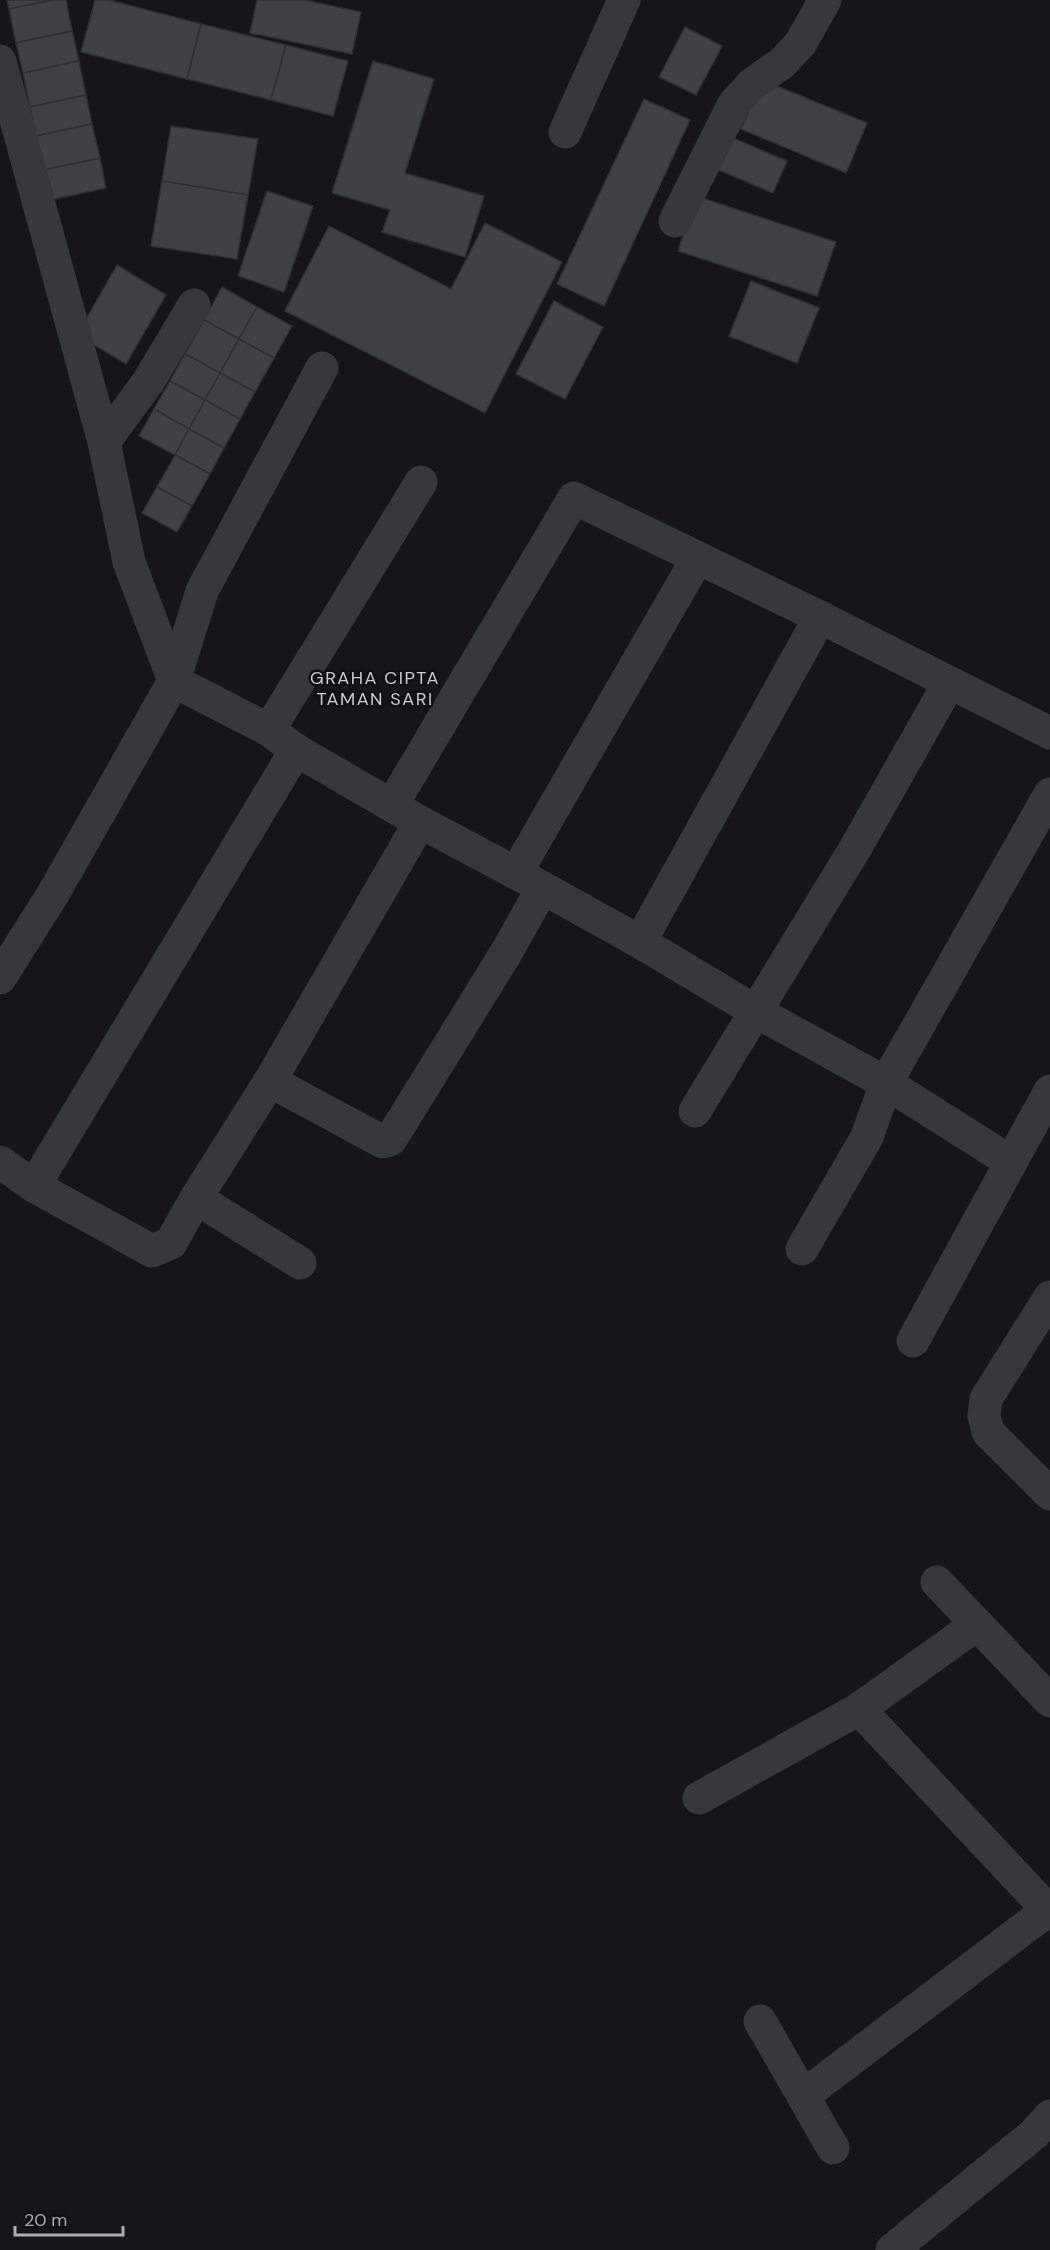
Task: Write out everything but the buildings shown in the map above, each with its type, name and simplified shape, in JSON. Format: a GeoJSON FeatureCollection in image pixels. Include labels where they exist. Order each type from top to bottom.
{"type":"FeatureCollection","features":[{"type":"Feature","properties":{"kind":"street"},"geometry":{"type":"LineString","coordinates":[[565,132],[624,0]]}},
{"type":"Feature","properties":{"kind":"street"},"geometry":{"type":"LineString","coordinates":[[675,221],[734,104],[752,84],[782,63],[800,44],[825,0]]}},
{"type":"Feature","properties":{"kind":"street"},"geometry":{"type":"LineString","coordinates":[[0,61],[104,442],[129,562],[174,681],[268,730],[296,750],[420,822],[640,942],[756,1012],[886,1083],[1011,1162]]}},
{"type":"Feature","properties":{"kind":"street"},"geometry":{"type":"LineString","coordinates":[[104,442],[148,382],[194,305]]}},
{"type":"Feature","properties":{"kind":"street"},"geometry":{"type":"LineString","coordinates":[[0,978],[53,894],[174,681],[202,591],[322,368]]}},
{"type":"Feature","properties":{"kind":"street"},"geometry":{"type":"LineString","coordinates":[[268,730],[420,482]]}},
{"type":"Feature","properties":{"kind":"street"},"geometry":{"type":"LineString","coordinates":[[392,805],[574,498],[820,617],[1050,733]]}},
{"type":"Feature","properties":{"kind":"street"},"geometry":{"type":"LineString","coordinates":[[270,1081],[383,1142],[391,1139],[500,962],[529,881],[698,559]]}},
{"type":"Feature","properties":{"kind":"street"},"geometry":{"type":"LineString","coordinates":[[640,942],[820,617]]}},
{"type":"Feature","properties":{"kind":"street"},"geometry":{"type":"LineString","coordinates":[[695,1111],[856,847],[949,683]]}},
{"type":"Feature","properties":{"kind":"street"},"geometry":{"type":"LineString","coordinates":[[34,1186],[296,750]]}},
{"type":"Feature","properties":{"kind":"street"},"geometry":{"type":"LineString","coordinates":[[802,1249],[867,1137],[886,1083],[1050,794]]}},
{"type":"Feature","properties":{"kind":"street"},"geometry":{"type":"LineString","coordinates":[[0,1162],[34,1186],[152,1251],[171,1243],[196,1198],[270,1081],[420,822]]}},
{"type":"Feature","properties":{"kind":"street"},"geometry":{"type":"LineString","coordinates":[[913,1341],[1011,1162],[1048,1100]]}},
{"type":"Feature","properties":{"kind":"street"},"geometry":{"type":"LineString","coordinates":[[196,1198],[300,1263]]}},
{"type":"Feature","properties":{"kind":"street"},"geometry":{"type":"LineString","coordinates":[[1050,1297],[986,1399],[984,1416],[988,1432],[1050,1494]]}},
{"type":"Feature","properties":{"kind":"street"},"geometry":{"type":"LineString","coordinates":[[937,1582],[1050,1701]]}},
{"type":"Feature","properties":{"kind":"street"},"geometry":{"type":"LineString","coordinates":[[699,1797],[859,1708],[976,1625]]}},
{"type":"Feature","properties":{"kind":"street"},"geometry":{"type":"LineString","coordinates":[[803,2096],[1049,1911],[859,1708]]}},
{"type":"Feature","properties":{"kind":"street"},"geometry":{"type":"LineString","coordinates":[[760,2021],[833,2148]]}},
{"type":"Feature","properties":{"kind":"street"},"geometry":{"type":"LineString","coordinates":[[892,2250],[1045,2130]]}},
{"type":"Feature","properties":{"kind":"district","name":"GRAHA CIPTA TAMAN SARI"},"geometry":{"type":"Point","coordinates":[375,688]}}]}
